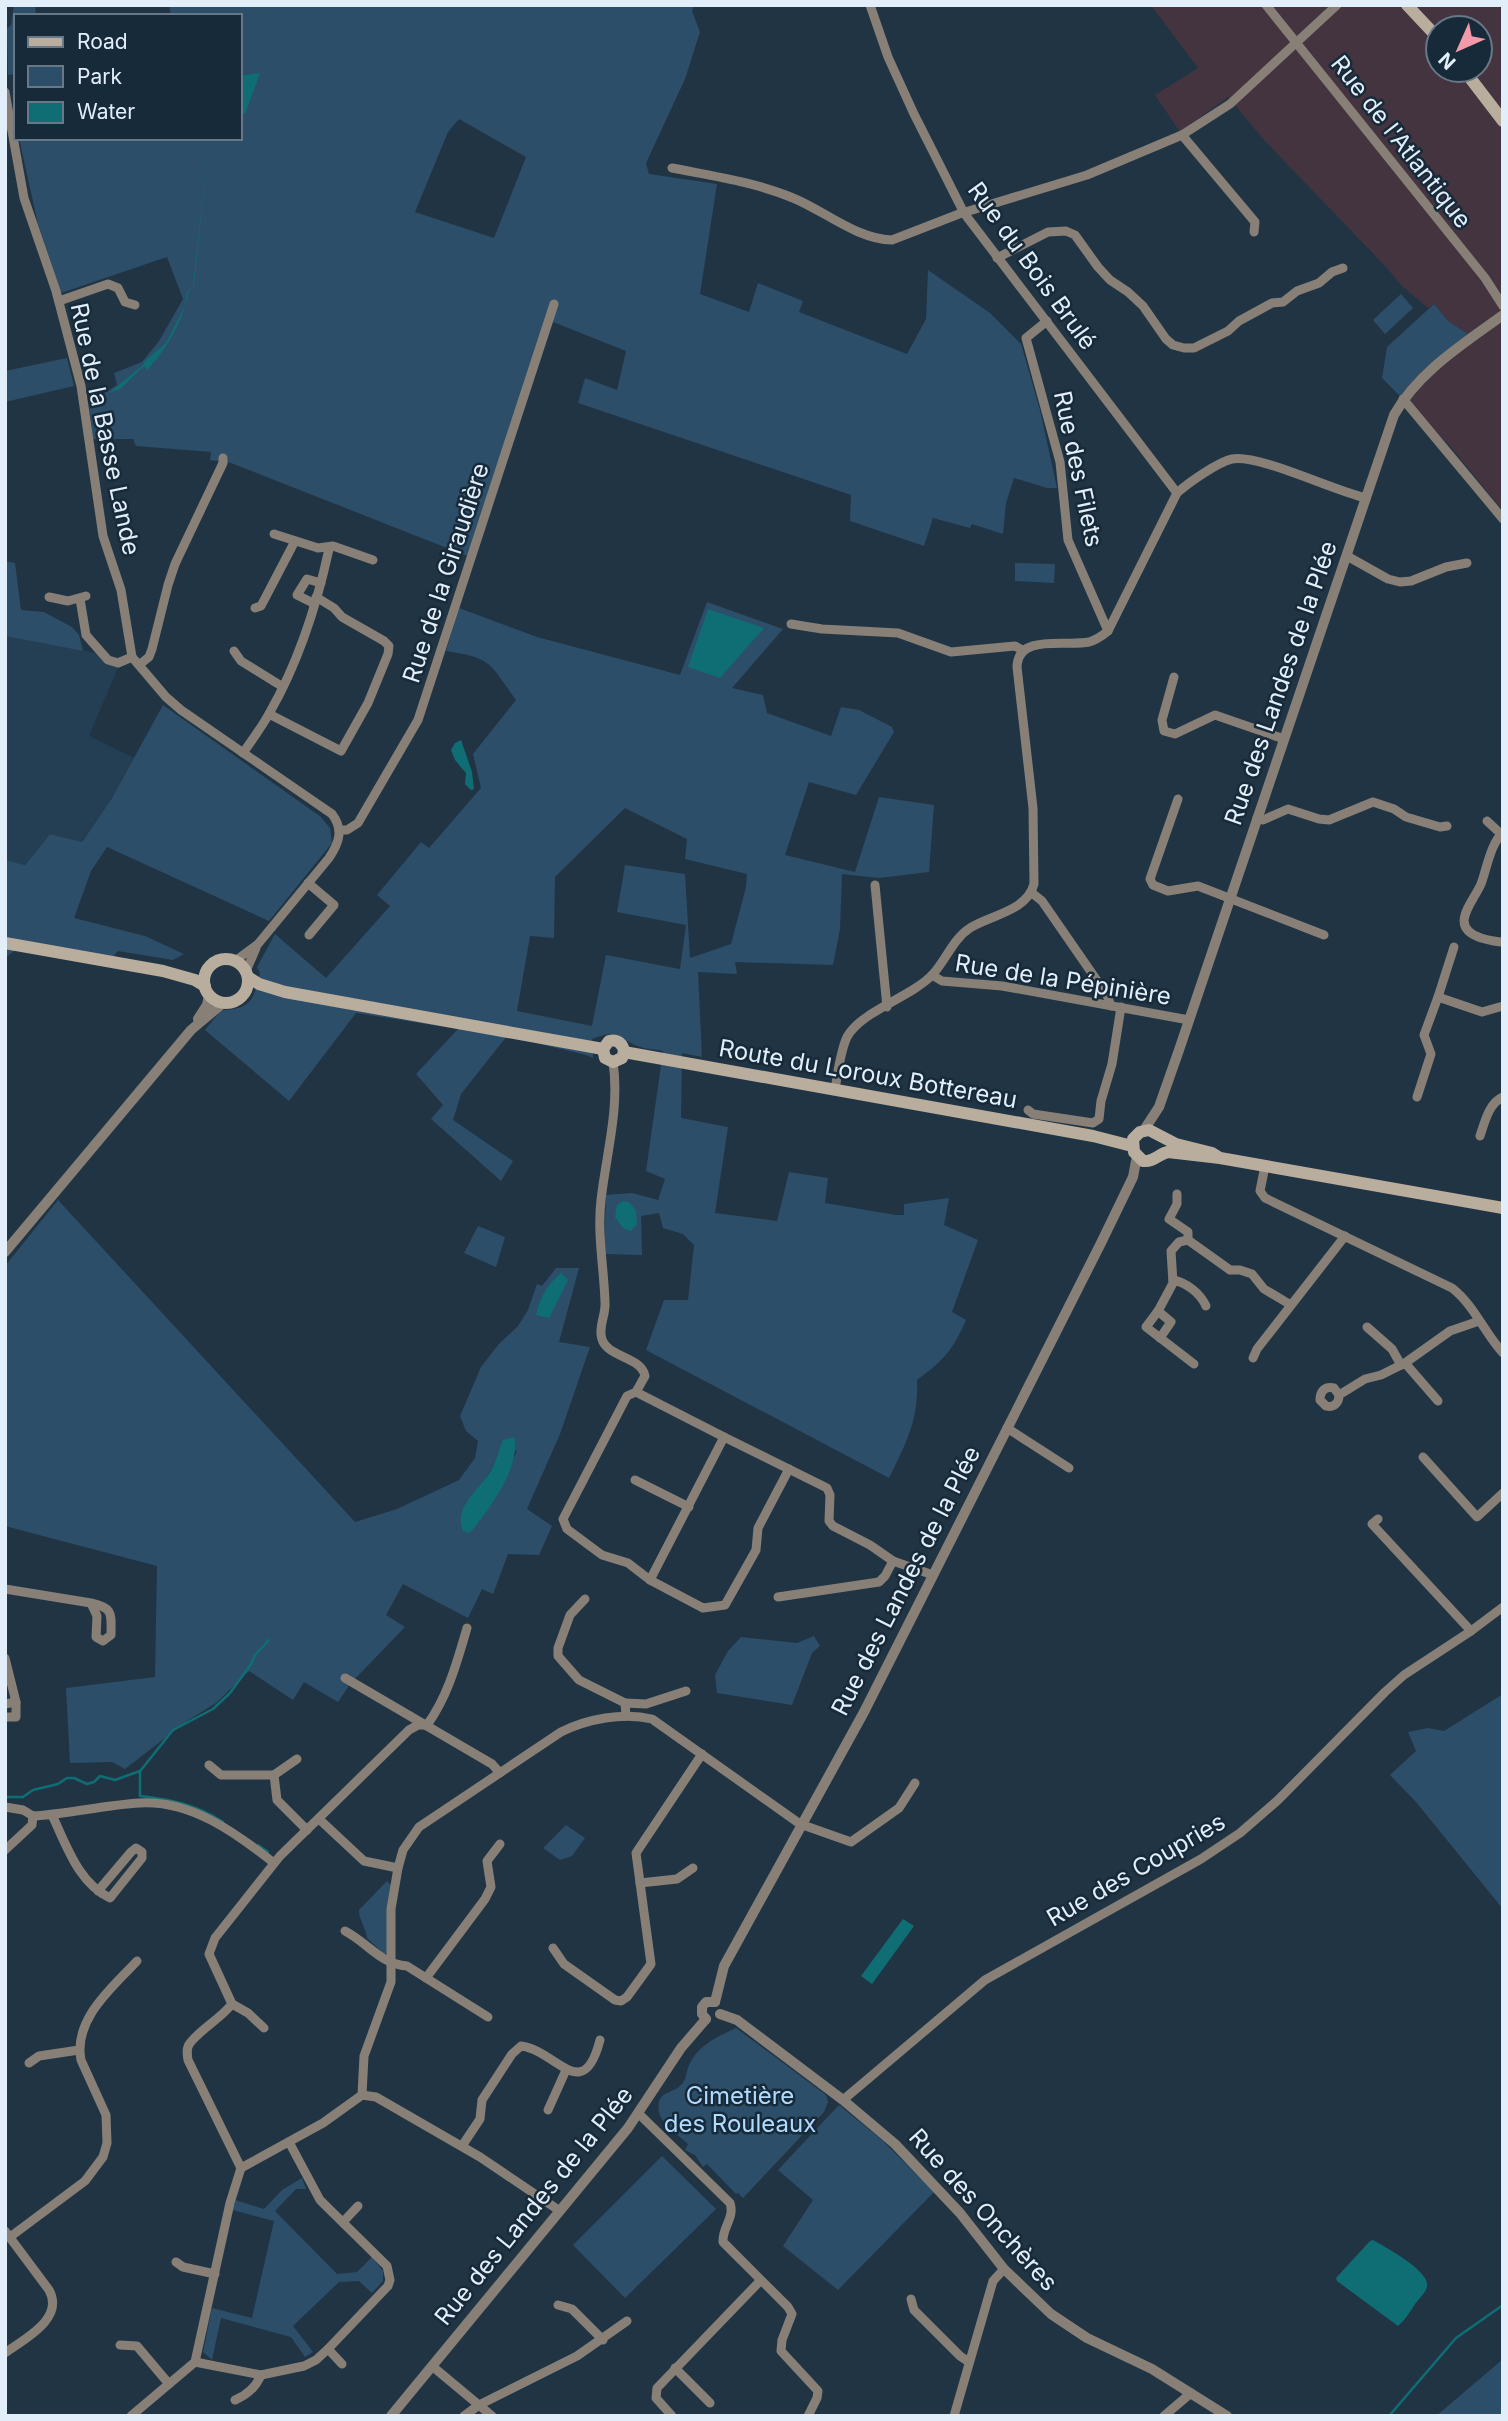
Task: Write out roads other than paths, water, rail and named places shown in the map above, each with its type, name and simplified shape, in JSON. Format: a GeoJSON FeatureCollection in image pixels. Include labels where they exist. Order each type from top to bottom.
{"type":"FeatureCollection","features":[{"type":"Feature","properties":{"kind":"main road"},"geometry":{"type":"LineString","coordinates":[[1407,5],[1424,21]]}},
{"type":"Feature","properties":{"kind":"main road"},"geometry":{"type":"LineString","coordinates":[[1475,84],[1503,121]]}},
{"type":"Feature","properties":{"kind":"main road"},"geometry":{"type":"LineString","coordinates":[[5,943],[163,971],[195,980],[223,1003],[234,1002],[244,994],[285,992]]}},
{"type":"Feature","properties":{"kind":"main road"},"geometry":{"type":"LineString","coordinates":[[163,971],[196,971],[208,968],[218,961],[235,961],[259,984],[285,992],[603,1049]]}},
{"type":"Feature","properties":{"kind":"main road"},"geometry":{"type":"LineString","coordinates":[[207,990],[208,968]]}},
{"type":"Feature","properties":{"kind":"main road"},"geometry":{"type":"LineString","coordinates":[[244,994],[247,974]]}},
{"type":"Feature","properties":{"kind":"main road"},"geometry":{"type":"LineString","coordinates":[[610,1041],[617,1041],[624,1052],[619,1060],[613,1062],[605,1058],[603,1049],[610,1041]]}},
{"type":"Feature","properties":{"kind":"main road","name":"Route du Loroux Bottereau"},"geometry":{"type":"LineString","coordinates":[[624,1052],[1104,1138],[1138,1151]]}},
{"type":"Feature","properties":{"kind":"main road"},"geometry":{"type":"LineString","coordinates":[[1220,1157],[1176,1144],[1149,1129],[1144,1130],[1138,1151],[1159,1157],[1162,1153],[1175,1152],[1220,1157],[1503,1208]]}},
{"type":"Feature","properties":{"kind":"main road"},"geometry":{"type":"LineString","coordinates":[[1161,1136],[1162,1153]]}},
{"type":"Feature","properties":{"kind":"street","name":"Rue du Bois Brulé"},"geometry":{"type":"LineString","coordinates":[[870,5],[879,35],[914,114],[964,213],[1177,494]]}},
{"type":"Feature","properties":{"kind":"street","name":"Rue de l'Atlantique"},"geometry":{"type":"LineString","coordinates":[[1266,5],[1485,278],[1503,306]]}},
{"type":"Feature","properties":{"kind":"street"},"geometry":{"type":"LineString","coordinates":[[672,167],[747,183],[792,197],[864,234],[881,240],[892,240],[964,213],[1087,175],[1182,135],[1230,104],[1337,5]]}},
{"type":"Feature","properties":{"kind":"street"},"geometry":{"type":"LineString","coordinates":[[1328,15],[1343,5]]}},
{"type":"Feature","properties":{"kind":"street","name":"Rue de la Basse Lande"},"geometry":{"type":"LineString","coordinates":[[5,92],[24,198],[59,301],[81,386],[103,536],[121,590],[132,657]]}},
{"type":"Feature","properties":{"kind":"street"},"geometry":{"type":"LineString","coordinates":[[1182,135],[1255,222],[1254,232]]}},
{"type":"Feature","properties":{"kind":"street"},"geometry":{"type":"LineString","coordinates":[[997,258],[1048,232],[1066,231],[1075,235],[1110,280],[1143,306],[1166,339],[1173,345],[1184,348],[1194,348],[1228,331],[1238,321],[1272,303],[1283,302],[1297,291],[1319,283],[1332,272],[1343,268]]}},
{"type":"Feature","properties":{"kind":"street"},"geometry":{"type":"LineString","coordinates":[[59,301],[108,284],[118,288],[125,302],[135,305]]}},
{"type":"Feature","properties":{"kind":"street","name":"Rue de la Giraudière"},"geometry":{"type":"LineString","coordinates":[[340,830],[347,830],[358,823],[375,798],[418,720],[554,304]]}},
{"type":"Feature","properties":{"kind":"street","name":"Rue des Landes de la Plée"},"geometry":{"type":"LineString","coordinates":[[1144,1130],[1159,1107],[1394,415],[1403,399],[1427,372],[1503,315]]}},
{"type":"Feature","properties":{"kind":"street","name":"Rue des Filets"},"geometry":{"type":"LineString","coordinates":[[1047,321],[1026,338],[1060,462],[1068,540],[1108,631]]}},
{"type":"Feature","properties":{"kind":"street"},"geometry":{"type":"LineString","coordinates":[[1403,399],[1503,519]]}},
{"type":"Feature","properties":{"kind":"street"},"geometry":{"type":"LineString","coordinates":[[139,665],[149,657],[175,564],[223,458]]}},
{"type":"Feature","properties":{"kind":"street"},"geometry":{"type":"LineString","coordinates":[[835,1089],[848,1036],[864,1019],[887,1007],[932,975],[960,937],[970,928],[1022,903],[1032,892],[1034,808],[1017,667],[1022,650],[1034,645],[1088,642],[1100,638],[1108,631],[1177,494],[1185,486],[1228,460],[1249,459],[1366,498]]}},
{"type":"Feature","properties":{"kind":"street"},"geometry":{"type":"LineString","coordinates":[[274,534],[318,548],[333,547],[373,560]]}},
{"type":"Feature","properties":{"kind":"street"},"geometry":{"type":"LineString","coordinates":[[256,608],[261,606],[295,541]]}},
{"type":"Feature","properties":{"kind":"street"},"geometry":{"type":"LineString","coordinates":[[243,753],[283,687],[321,583],[329,548]]}},
{"type":"Feature","properties":{"kind":"street"},"geometry":{"type":"LineString","coordinates":[[1347,556],[1388,579],[1400,582],[1411,581],[1446,566],[1467,564]]}},
{"type":"Feature","properties":{"kind":"street"},"geometry":{"type":"LineString","coordinates":[[269,714],[341,751],[368,703],[388,654],[389,646],[384,641],[342,617],[334,608],[297,595],[307,579],[321,583]]}},
{"type":"Feature","properties":{"kind":"street"},"geometry":{"type":"LineString","coordinates":[[49,597],[68,601],[83,598],[86,635],[108,660],[118,663],[132,657],[166,697],[332,814],[340,830],[336,848],[258,944],[235,961]]}},
{"type":"Feature","properties":{"kind":"street"},"geometry":{"type":"LineString","coordinates":[[791,624],[822,629],[898,633],[951,652],[1015,646],[1022,650]]}},
{"type":"Feature","properties":{"kind":"street"},"geometry":{"type":"LineString","coordinates":[[234,652],[241,661],[283,687]]}},
{"type":"Feature","properties":{"kind":"street"},"geometry":{"type":"LineString","coordinates":[[1174,677],[1161,720],[1164,731],[1175,734],[1215,715],[1284,739]]}},
{"type":"Feature","properties":{"kind":"street"},"geometry":{"type":"LineString","coordinates":[[1178,799],[1150,879],[1156,887],[1168,891],[1196,886],[1324,935]]}},
{"type":"Feature","properties":{"kind":"street"},"geometry":{"type":"LineString","coordinates":[[1257,818],[1263,820],[1288,809],[1329,820],[1373,802],[1394,809],[1406,817],[1447,827]]}},
{"type":"Feature","properties":{"kind":"street"},"geometry":{"type":"LineString","coordinates":[[1487,821],[1502,833],[1464,921],[1469,934],[1503,942]]}},
{"type":"Feature","properties":{"kind":"street"},"geometry":{"type":"LineString","coordinates":[[308,883],[334,905],[309,935]]}},
{"type":"Feature","properties":{"kind":"street"},"geometry":{"type":"LineString","coordinates":[[876,886],[887,1007]]}},
{"type":"Feature","properties":{"kind":"street"},"geometry":{"type":"LineString","coordinates":[[1028,1110],[1033,1114],[1093,1123],[1099,1119],[1101,1101],[1112,1064],[1116,1006],[1042,901],[1032,892]]}},
{"type":"Feature","properties":{"kind":"street"},"geometry":{"type":"LineString","coordinates":[[247,974],[258,944]]}},
{"type":"Feature","properties":{"kind":"street"},"geometry":{"type":"LineString","coordinates":[[1417,1097],[1431,1054],[1424,1035],[1454,947]]}},
{"type":"Feature","properties":{"kind":"street","name":"Rue de la Pépinière"},"geometry":{"type":"LineString","coordinates":[[932,975],[942,981],[1002,986],[1189,1020]]}},
{"type":"Feature","properties":{"kind":"street"},"geometry":{"type":"LineString","coordinates":[[5,1252],[191,1030],[207,1004],[207,990]]}},
{"type":"Feature","properties":{"kind":"street"},"geometry":{"type":"LineString","coordinates":[[1438,997],[1482,1012],[1503,1006]]}},
{"type":"Feature","properties":{"kind":"street"},"geometry":{"type":"LineString","coordinates":[[191,1030],[223,1003]]}},
{"type":"Feature","properties":{"kind":"street"},"geometry":{"type":"LineString","coordinates":[[613,1062],[615,1098],[599,1218],[606,1307],[601,1334],[611,1351],[644,1371],[645,1376],[636,1392],[627,1396],[563,1519],[567,1530],[602,1555],[628,1563],[650,1580],[703,1608],[726,1605],[756,1550],[758,1528],[789,1469]]}},
{"type":"Feature","properties":{"kind":"street"},"geometry":{"type":"LineString","coordinates":[[1480,1136],[1488,1112],[1497,1100],[1503,1097]]}},
{"type":"Feature","properties":{"kind":"street","name":"Rue des Landes de la Plée"},"geometry":{"type":"LineString","coordinates":[[1159,1107],[1161,1136]]}},
{"type":"Feature","properties":{"kind":"street","name":"Rue des Landes de la Plée"},"geometry":{"type":"LineString","coordinates":[[715,2002],[724,1966],[803,1824],[933,1575],[1133,1177],[1138,1151]]}},
{"type":"Feature","properties":{"kind":"street"},"geometry":{"type":"LineString","coordinates":[[1265,1166],[1260,1191],[1265,1198],[1452,1288],[1467,1301],[1503,1353]]}},
{"type":"Feature","properties":{"kind":"street"},"geometry":{"type":"LineString","coordinates":[[1177,1194],[1177,1204],[1169,1219],[1188,1233],[1188,1240]]}},
{"type":"Feature","properties":{"kind":"street"},"geometry":{"type":"LineString","coordinates":[[1254,1358],[1258,1349],[1345,1236]]}},
{"type":"Feature","properties":{"kind":"street"},"geometry":{"type":"LineString","coordinates":[[1194,1364],[1146,1327],[1158,1311],[1173,1280],[1171,1251],[1179,1242],[1188,1240],[1230,1270],[1240,1269],[1252,1274],[1264,1289],[1291,1306]]}},
{"type":"Feature","properties":{"kind":"street"},"geometry":{"type":"LineString","coordinates":[[1173,1280],[1184,1283],[1206,1306]]}},
{"type":"Feature","properties":{"kind":"street"},"geometry":{"type":"LineString","coordinates":[[1158,1311],[1171,1322],[1160,1338]]}},
{"type":"Feature","properties":{"kind":"street"},"geometry":{"type":"LineString","coordinates":[[1339,1395],[1365,1379],[1403,1364],[1440,1337],[1479,1321]]}},
{"type":"Feature","properties":{"kind":"street"},"geometry":{"type":"LineString","coordinates":[[1367,1326],[1438,1401]]}},
{"type":"Feature","properties":{"kind":"street"},"geometry":{"type":"LineString","coordinates":[[636,1392],[830,1491],[829,1521],[833,1526],[870,1545],[893,1562],[933,1575]]}},
{"type":"Feature","properties":{"kind":"street"},"geometry":{"type":"LineString","coordinates":[[1007,1428],[1069,1468]]}},
{"type":"Feature","properties":{"kind":"street"},"geometry":{"type":"LineString","coordinates":[[650,1580],[724,1437]]}},
{"type":"Feature","properties":{"kind":"street"},"geometry":{"type":"LineString","coordinates":[[1423,1457],[1477,1517],[1503,1493]]}},
{"type":"Feature","properties":{"kind":"street"},"geometry":{"type":"LineString","coordinates":[[635,1480],[689,1507]]}},
{"type":"Feature","properties":{"kind":"street"},"geometry":{"type":"LineString","coordinates":[[1378,1519],[1372,1524],[1471,1631]]}},
{"type":"Feature","properties":{"kind":"street"},"geometry":{"type":"LineString","coordinates":[[778,1597],[879,1582],[886,1576],[893,1562]]}},
{"type":"Feature","properties":{"kind":"street"},"geometry":{"type":"LineString","coordinates":[[5,1589],[92,1603]]}},
{"type":"Feature","properties":{"kind":"street"},"geometry":{"type":"LineString","coordinates":[[585,1599],[570,1615],[558,1648],[558,1656],[579,1681],[625,1703],[646,1704],[686,1691]]}},
{"type":"Feature","properties":{"kind":"street","name":"Rue des Coupries"},"geometry":{"type":"LineString","coordinates":[[843,2100],[985,1980],[1201,1859],[1240,1833],[1278,1800],[1404,1675],[1503,1607]]}},
{"type":"Feature","properties":{"kind":"street"},"geometry":{"type":"LineString","coordinates":[[427,1725],[440,1705],[453,1674],[467,1628]]}},
{"type":"Feature","properties":{"kind":"street"},"geometry":{"type":"LineString","coordinates":[[5,1658],[16,1702],[16,1717],[5,1717]]}},
{"type":"Feature","properties":{"kind":"street"},"geometry":{"type":"LineString","coordinates":[[345,1678],[492,1764],[500,1773]]}},
{"type":"Feature","properties":{"kind":"street"},"geometry":{"type":"LineString","coordinates":[[5,1704],[16,1702]]}},
{"type":"Feature","properties":{"kind":"street"},"geometry":{"type":"LineString","coordinates":[[625,1703],[626,1716]]}},
{"type":"Feature","properties":{"kind":"street"},"geometry":{"type":"LineString","coordinates":[[362,2095],[364,2056],[391,1982],[391,1909],[403,1850],[419,1827],[575,1725],[626,1716],[641,1716],[662,1724],[803,1824],[851,1842],[898,1808],[915,1783]]}},
{"type":"Feature","properties":{"kind":"street"},"geometry":{"type":"LineString","coordinates":[[264,2028],[248,2013],[232,2004],[209,1954],[215,1938],[277,1860],[409,1730],[418,1724],[427,1725]]}},
{"type":"Feature","properties":{"kind":"street"},"geometry":{"type":"LineString","coordinates":[[553,1948],[564,1964],[615,2000],[621,2001],[627,1997],[651,1964],[636,1853],[702,1754]]}},
{"type":"Feature","properties":{"kind":"street"},"geometry":{"type":"LineString","coordinates":[[209,1765],[221,1775],[274,1775],[297,1759]]}},
{"type":"Feature","properties":{"kind":"street"},"geometry":{"type":"LineString","coordinates":[[274,1775],[277,1800],[307,1830]]}},
{"type":"Feature","properties":{"kind":"street"},"geometry":{"type":"LineString","coordinates":[[5,1807],[23,1810],[33,1816],[142,1803],[180,1808],[197,1813],[277,1860]]}},
{"type":"Feature","properties":{"kind":"street"},"geometry":{"type":"LineString","coordinates":[[52,1815],[75,1864],[98,1891],[110,1898],[142,1858],[142,1852],[136,1848],[131,1852],[98,1891]]}},
{"type":"Feature","properties":{"kind":"street"},"geometry":{"type":"LineString","coordinates":[[5,1850],[32,1825],[33,1816]]}},
{"type":"Feature","properties":{"kind":"street"},"geometry":{"type":"LineString","coordinates":[[319,1819],[364,1861],[398,1868]]}},
{"type":"Feature","properties":{"kind":"street"},"geometry":{"type":"LineString","coordinates":[[426,1978],[485,1899],[491,1887],[487,1861],[500,1843]]}},
{"type":"Feature","properties":{"kind":"street"},"geometry":{"type":"LineString","coordinates":[[640,1883],[677,1880],[693,1868]]}},
{"type":"Feature","properties":{"kind":"street"},"geometry":{"type":"LineString","coordinates":[[345,1931],[391,1965],[407,1966],[488,2017]]}},
{"type":"Feature","properties":{"kind":"street"},"geometry":{"type":"LineString","coordinates":[[5,2353],[44,2323],[53,2306],[49,2290],[8,2234],[85,2181],[103,2157],[107,2143],[106,2115],[79,2050],[91,2013],[137,1961]]}},
{"type":"Feature","properties":{"kind":"street"},"geometry":{"type":"LineString","coordinates":[[709,2001],[715,2002],[720,2007],[720,2014],[716,2019],[706,2019],[702,2014],[702,2007],[709,2001]]}},
{"type":"Feature","properties":{"kind":"street"},"geometry":{"type":"LineString","coordinates":[[131,2416],[195,2362],[230,2203],[241,2168],[186,2052],[190,2044],[223,2016],[232,2004]]}},
{"type":"Feature","properties":{"kind":"street","name":"Rue des Onchères"},"geometry":{"type":"LineString","coordinates":[[720,2014],[737,2020],[885,2134],[967,2221],[1004,2269],[1041,2305],[1070,2328],[1097,2344],[1145,2365],[1227,2416]]}},
{"type":"Feature","properties":{"kind":"street","name":"Rue des Landes de la Plée"},"geometry":{"type":"LineString","coordinates":[[391,2416],[638,2113],[681,2048],[706,2019]]}},
{"type":"Feature","properties":{"kind":"street"},"geometry":{"type":"LineString","coordinates":[[462,2146],[480,2119],[482,2100],[512,2054],[521,2046],[533,2047],[566,2070],[578,2073],[587,2069],[596,2056],[600,2040]]}},
{"type":"Feature","properties":{"kind":"street"},"geometry":{"type":"LineString","coordinates":[[29,2063],[39,2056],[79,2050]]}},
{"type":"Feature","properties":{"kind":"street"},"geometry":{"type":"LineString","coordinates":[[548,2110],[566,2070]]}},
{"type":"Feature","properties":{"kind":"street"},"geometry":{"type":"LineString","coordinates":[[241,2168],[323,2123],[362,2095],[376,2096],[462,2146],[560,2211]]}},
{"type":"Feature","properties":{"kind":"street"},"geometry":{"type":"LineString","coordinates":[[638,2113],[730,2203],[732,2215],[722,2233],[723,2242],[792,2314],[782,2340],[781,2351],[818,2391],[808,2416]]}},
{"type":"Feature","properties":{"kind":"street"},"geometry":{"type":"LineString","coordinates":[[195,2362],[261,2375],[304,2366],[328,2349],[388,2286],[390,2280],[387,2266],[320,2200],[289,2142]]}},
{"type":"Feature","properties":{"kind":"street"},"geometry":{"type":"LineString","coordinates":[[343,2222],[358,2206]]}},
{"type":"Feature","properties":{"kind":"street"},"geometry":{"type":"LineString","coordinates":[[176,2262],[183,2267],[215,2274]]}},
{"type":"Feature","properties":{"kind":"street"},"geometry":{"type":"LineString","coordinates":[[954,2416],[993,2281],[1004,2269]]}},
{"type":"Feature","properties":{"kind":"street"},"geometry":{"type":"LineString","coordinates":[[672,2416],[659,2403],[655,2393],[675,2368],[760,2281]]}},
{"type":"Feature","properties":{"kind":"street"},"geometry":{"type":"LineString","coordinates":[[911,2300],[914,2310],[960,2356],[970,2362]]}},
{"type":"Feature","properties":{"kind":"street"},"geometry":{"type":"LineString","coordinates":[[558,2305],[572,2309],[603,2340]]}},
{"type":"Feature","properties":{"kind":"street"},"geometry":{"type":"LineString","coordinates":[[464,2416],[480,2405],[578,2356],[627,2321]]}},
{"type":"Feature","properties":{"kind":"street"},"geometry":{"type":"LineString","coordinates":[[120,2345],[137,2346],[169,2384]]}},
{"type":"Feature","properties":{"kind":"street"},"geometry":{"type":"LineString","coordinates":[[328,2349],[342,2364]]}},
{"type":"Feature","properties":{"kind":"street"},"geometry":{"type":"LineString","coordinates":[[432,2366],[492,2416]]}},
{"type":"Feature","properties":{"kind":"street"},"geometry":{"type":"LineString","coordinates":[[675,2368],[710,2403]]}},
{"type":"Feature","properties":{"kind":"street"},"geometry":{"type":"LineString","coordinates":[[235,2400],[257,2384],[261,2375]]}},
{"type":"Feature","properties":{"kind":"street"},"geometry":{"type":"LineString","coordinates":[[1164,2416],[1191,2393]]}},
{"type":"Feature","properties":{"kind":"water"},"geometry":{"type":"Polygon","coordinates":[[[260,73],[245,114],[242,113],[242,76],[260,73]]]}},
{"type":"Feature","properties":{"kind":"water"},"geometry":{"type":"Polygon","coordinates":[[[209,140],[194,286],[188,293],[185,306],[187,292],[193,287],[209,140]]]}},
{"type":"Feature","properties":{"kind":"water"},"geometry":{"type":"Polygon","coordinates":[[[185,306],[173,334],[154,362],[147,370],[144,366],[120,389],[109,393],[166,343],[185,306]]]}},
{"type":"Feature","properties":{"kind":"water"},"geometry":{"type":"Polygon","coordinates":[[[708,609],[764,628],[720,678],[688,667],[708,609]]]}},
{"type":"Feature","properties":{"kind":"water"},"geometry":{"type":"Polygon","coordinates":[[[461,740],[472,772],[474,789],[471,790],[465,784],[466,773],[455,760],[451,750],[455,743],[461,740]]]}},
{"type":"Feature","properties":{"kind":"water"},"geometry":{"type":"Polygon","coordinates":[[[623,1201],[629,1202],[636,1211],[637,1224],[631,1231],[623,1228],[615,1217],[617,1205],[623,1201]]]}},
{"type":"Feature","properties":{"kind":"water"},"geometry":{"type":"Polygon","coordinates":[[[561,1273],[568,1280],[549,1318],[536,1315],[545,1292],[561,1273]]]}},
{"type":"Feature","properties":{"kind":"water"},"geometry":{"type":"Polygon","coordinates":[[[514,1437],[513,1462],[502,1488],[470,1533],[463,1531],[461,1521],[465,1505],[493,1467],[503,1440],[514,1437]]]}},
{"type":"Feature","properties":{"kind":"water"},"geometry":{"type":"Polygon","coordinates":[[[903,1919],[914,1926],[872,1984],[861,1976],[903,1919]]]}},
{"type":"Feature","properties":{"kind":"water"},"geometry":{"type":"Polygon","coordinates":[[[1373,2240],[1406,2260],[1422,2273],[1426,2280],[1424,2293],[1398,2326],[1336,2278],[1373,2240]]]}},
{"type":"Feature","properties":{"kind":"waterway"},"geometry":{"type":"LineString","coordinates":[[141,1770],[173,1730],[213,1709],[230,1693],[255,1655],[269,1640]]}},
{"type":"Feature","properties":{"kind":"waterway"},"geometry":{"type":"LineString","coordinates":[[5,1797],[23,1797],[33,1790],[58,1784],[67,1778],[87,1784],[100,1776],[115,1780],[140,1771],[140,1796],[183,1804],[223,1822]]}},
{"type":"Feature","properties":{"kind":"waterway"},"geometry":{"type":"LineString","coordinates":[[258,1845],[268,1852]]}},
{"type":"Feature","properties":{"kind":"waterway"},"geometry":{"type":"LineString","coordinates":[[1389,2416],[1456,2338],[1503,2305]]}},
{"type":"Feature","properties":{"kind":"park label","name":"Cimetière des Rouleaux"},"geometry":{"type":"Point","coordinates":[740,2110]}}]}
